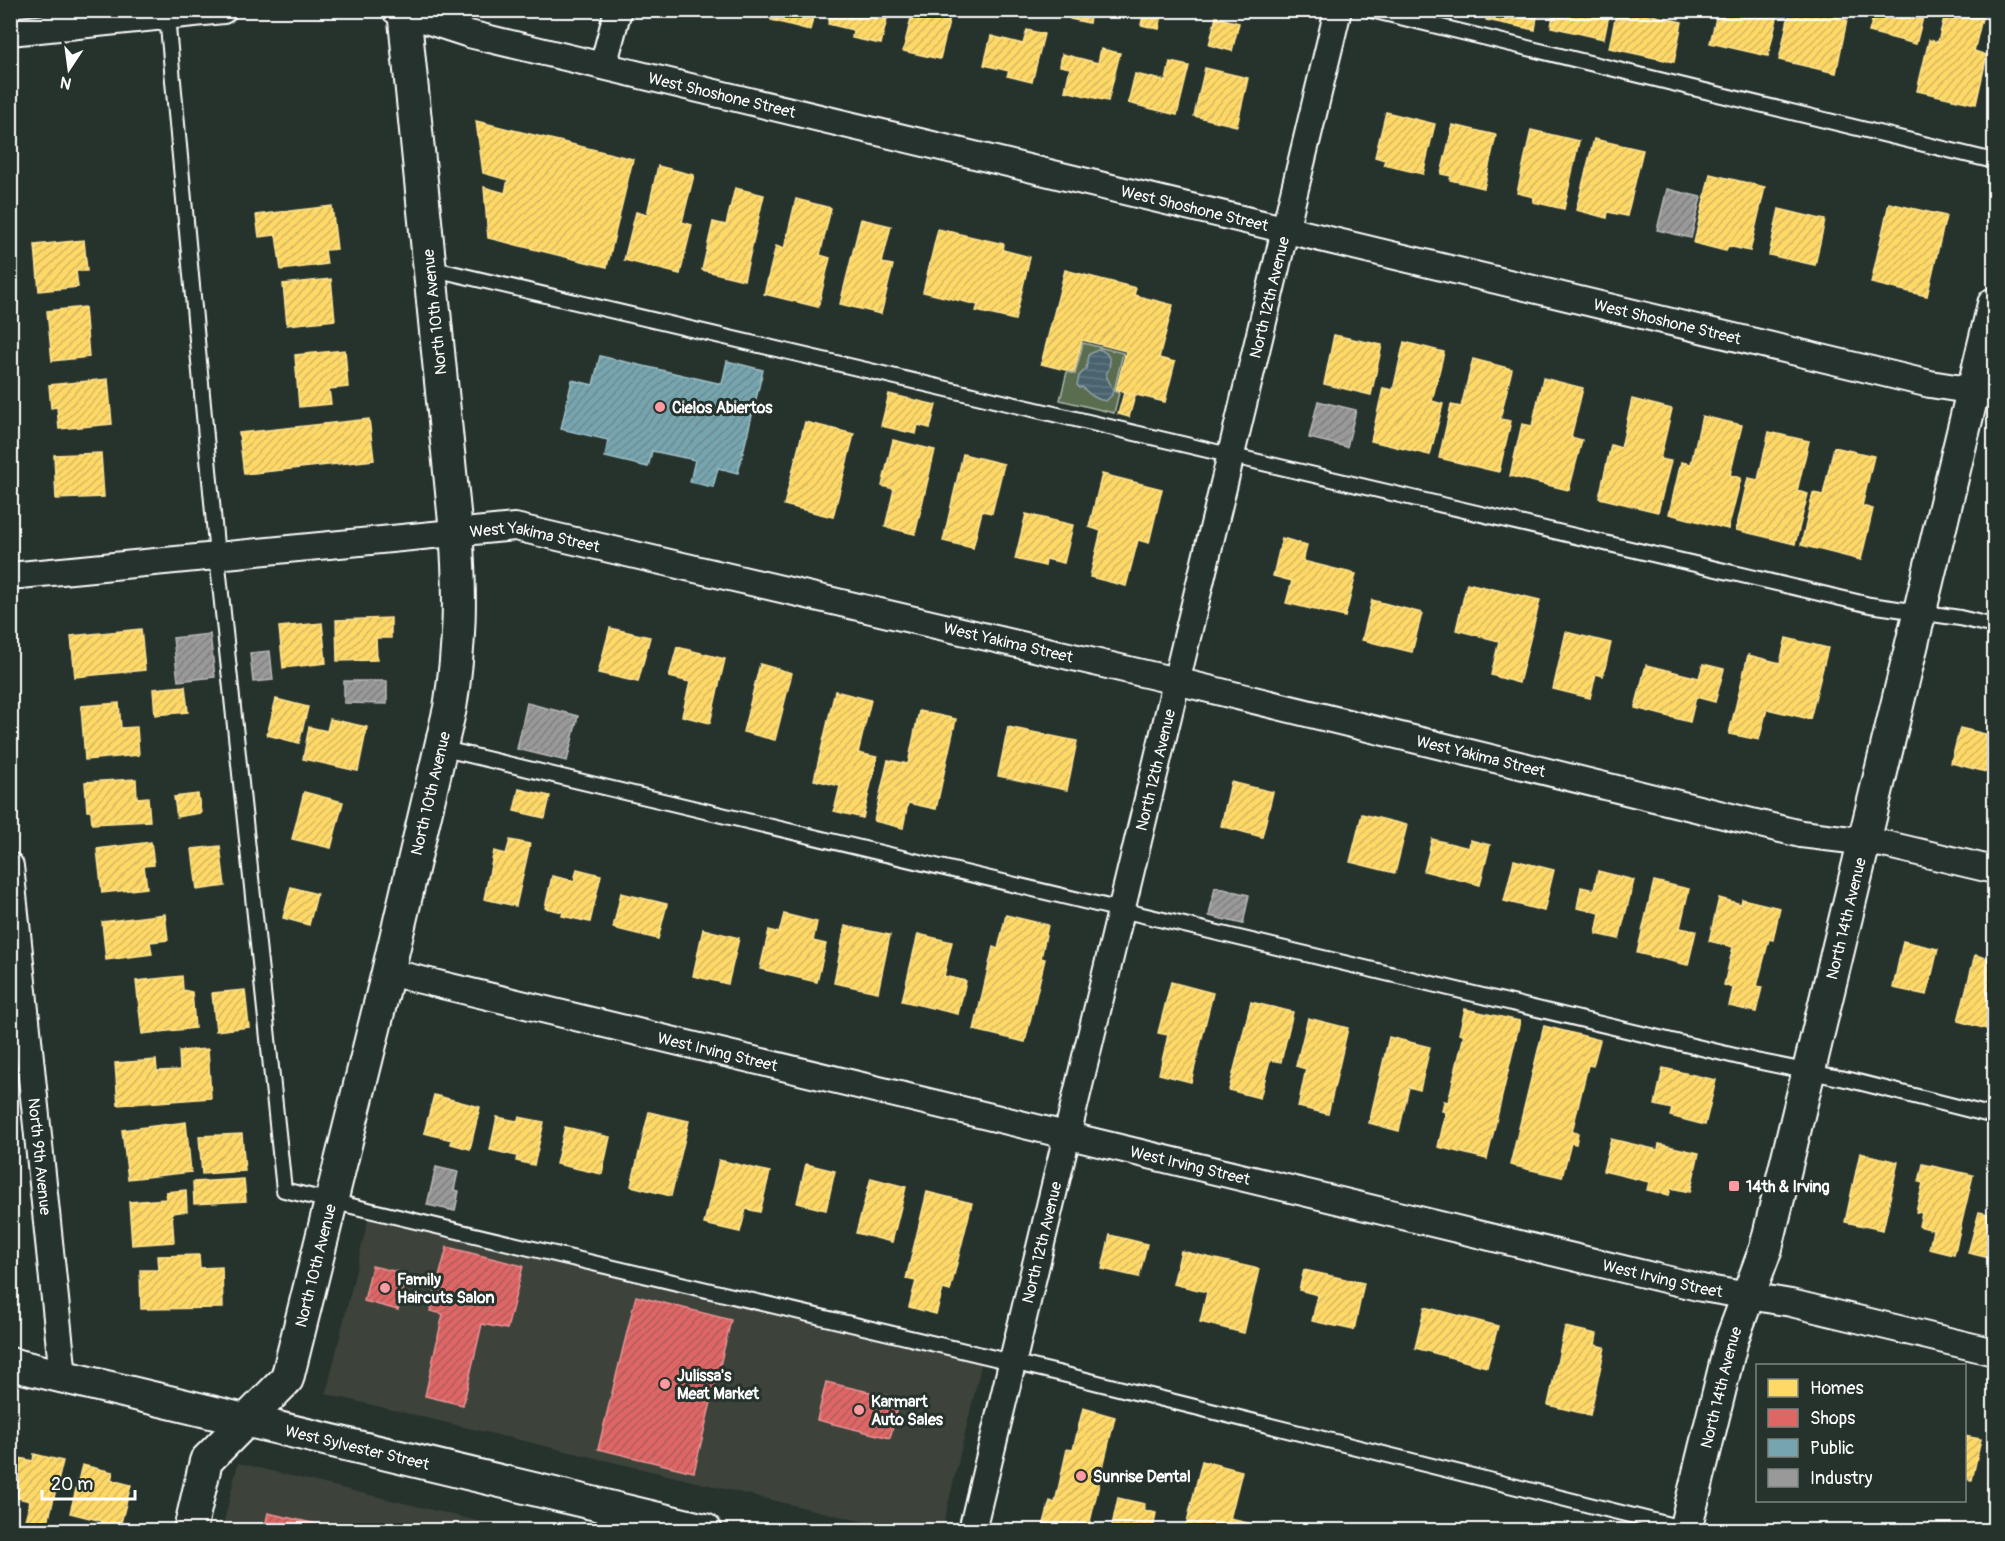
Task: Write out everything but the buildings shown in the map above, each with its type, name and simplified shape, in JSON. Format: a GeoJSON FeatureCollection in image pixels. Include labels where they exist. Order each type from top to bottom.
{"type":"FeatureCollection","features":[{"type":"Feature","properties":{"kind":"street"},"geometry":{"type":"LineString","coordinates":[[10,32],[223,10]]}},
{"type":"Feature","properties":{"kind":"street"},"geometry":{"type":"LineString","coordinates":[[603,66],[618,10]]}},
{"type":"Feature","properties":{"kind":"street","name":"North 12th Avenue"},"geometry":{"type":"LineString","coordinates":[[972,1530],[1338,10]]}},
{"type":"Feature","properties":{"kind":"street","name":"West Shoshone Street"},"geometry":{"type":"LineString","coordinates":[[401,11],[469,34],[1930,384],[1984,392]]}},
{"type":"Feature","properties":{"kind":"street","name":"North 10th Avenue"},"geometry":{"type":"LineString","coordinates":[[190,1530],[206,1461],[287,1379],[388,972],[450,708],[459,647],[460,581],[456,532],[430,268],[401,11]]}},
{"type":"Feature","properties":{"kind":"street","name":"North 14th Avenue"},"geometry":{"type":"LineString","coordinates":[[1687,1530],[1732,1339],[1766,1248],[1920,612],[1984,392],[1995,303]]}},
{"type":"Feature","properties":{"kind":"street","name":"West Yakima Street"},"geometry":{"type":"LineString","coordinates":[[10,576],[515,527],[1176,681],[1801,834],[1907,849],[1995,870]]}},
{"type":"Feature","properties":{"kind":"street","name":"North 9th Avenue"},"geometry":{"type":"LineString","coordinates":[[10,866],[63,1376]]}},
{"type":"Feature","properties":{"kind":"street","name":"West Irving Street"},"geometry":{"type":"LineString","coordinates":[[388,972],[1702,1288],[1791,1303],[1995,1352]]}},
{"type":"Feature","properties":{"kind":"street","name":"West Sylvester Street"},"geometry":{"type":"LineString","coordinates":[[10,1364],[705,1530]]}},
{"type":"Feature","properties":{"kind":"lane"},"geometry":{"type":"LineString","coordinates":[[1371,10],[1995,161]]}},
{"type":"Feature","properties":{"kind":"lane"},"geometry":{"type":"LineString","coordinates":[[176,14],[216,556],[284,1190],[1012,1363],[1687,1530]]}},
{"type":"Feature","properties":{"kind":"lane"},"geometry":{"type":"LineString","coordinates":[[430,268],[1870,604],[1960,618],[1995,626]]}},
{"type":"Feature","properties":{"kind":"lane"},"geometry":{"type":"LineString","coordinates":[[440,748],[1995,1116]]}},
{"type":"Feature","properties":{"kind":"shaded area"},"geometry":{"type":"Polygon","coordinates":[[[371,1208],[984,1353],[942,1530],[898,1530],[326,1394],[371,1208]]]}},
{"type":"Feature","properties":{"kind":"shaded area"},"geometry":{"type":"Polygon","coordinates":[[[238,1463],[515,1530],[222,1530],[238,1463]]]}},
{"type":"Feature","properties":{"kind":"green space"},"geometry":{"type":"Polygon","coordinates":[[[1083,343],[1123,353],[1114,391],[1119,393],[1114,413],[1060,400],[1067,372],[1075,374],[1083,343]]]}},
{"type":"Feature","properties":{"kind":"water"},"geometry":{"type":"Polygon","coordinates":[[[1099,349],[1110,360],[1106,375],[1113,390],[1112,395],[1106,401],[1096,398],[1077,385],[1079,376],[1086,369],[1088,355],[1099,349]]]}},
{"type":"Feature","properties":{"kind":"place","name":"Cielos Abiertos"},"geometry":{"type":"Point","coordinates":[660,407]}},
{"type":"Feature","properties":{"kind":"place","name":"14th & Irving"},"geometry":{"type":"Point","coordinates":[1734,1186]}},
{"type":"Feature","properties":{"kind":"place","name":"Family Haircuts Salon"},"geometry":{"type":"Point","coordinates":[385,1288]}},
{"type":"Feature","properties":{"kind":"place","name":"Julissa's Meat Market"},"geometry":{"type":"Point","coordinates":[665,1384]}},
{"type":"Feature","properties":{"kind":"place","name":"Karmart Auto Sales"},"geometry":{"type":"Point","coordinates":[859,1410]}},
{"type":"Feature","properties":{"kind":"place","name":"Sunrise Dental"},"geometry":{"type":"Point","coordinates":[1081,1476]}}]}
